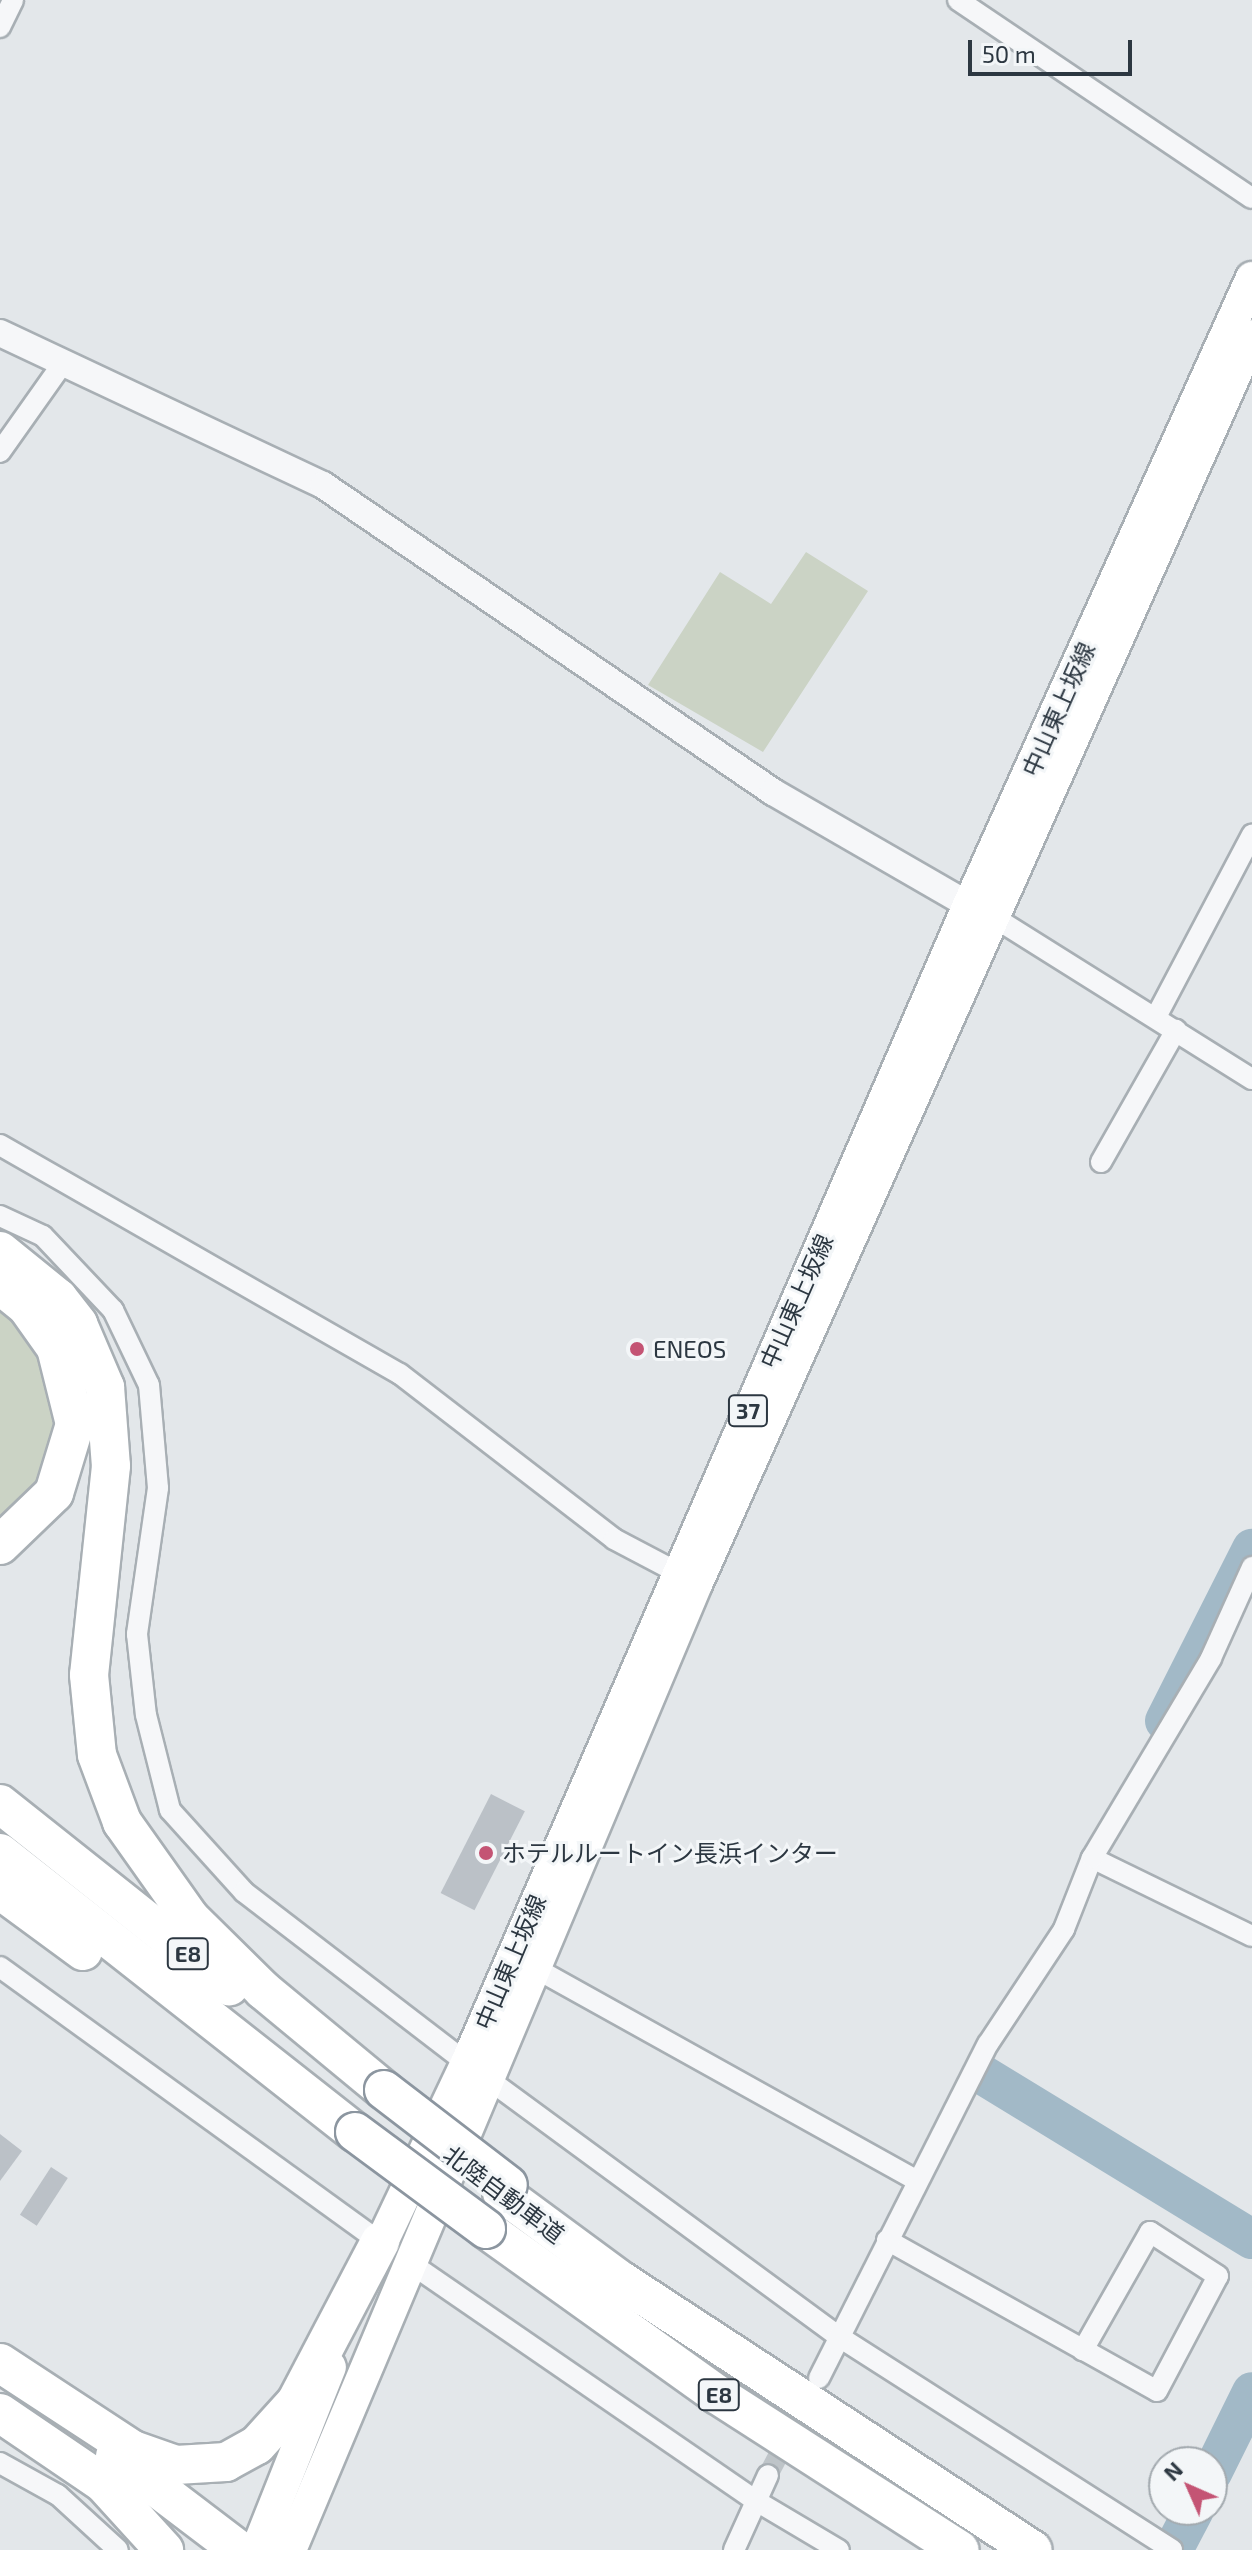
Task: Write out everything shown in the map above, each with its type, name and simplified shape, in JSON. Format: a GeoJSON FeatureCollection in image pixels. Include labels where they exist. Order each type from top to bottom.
{"type":"FeatureCollection","features":[{"type":"Feature","properties":{"kind":"highway"},"geometry":{"type":"LineString","coordinates":[[0,1251],[58,1298],[78,1324],[105,1387],[111,1466],[89,1675],[97,1755],[122,1822],[200,1929],[381,2095]]}},
{"type":"Feature","properties":{"kind":"highway"},"geometry":{"type":"LineString","coordinates":[[0,1285],[27,1307],[56,1348],[75,1424],[54,1493],[0,1545]]}},
{"type":"Feature","properties":{"kind":"highway","name":"E8"},"geometry":{"type":"LineString","coordinates":[[0,1804],[505,2189],[748,2366],[1032,2550]]}},
{"type":"Feature","properties":{"kind":"highway","name":"北陸自動車道"},"geometry":{"type":"LineString","coordinates":[[0,1853],[353,2135],[718,2395],[959,2550]]}},
{"type":"Feature","properties":{"kind":"highway"},"geometry":{"type":"LineString","coordinates":[[0,1890],[353,2135]]}},
{"type":"Feature","properties":{"kind":"highway"},"geometry":{"type":"LineString","coordinates":[[0,2363],[133,2450],[176,2465],[226,2462],[257,2445],[296,2402],[395,2253]]}},
{"type":"Feature","properties":{"kind":"highway"},"geometry":{"type":"LineString","coordinates":[[0,2371],[239,2550]]}},
{"type":"Feature","properties":{"kind":"highway"},"geometry":{"type":"LineString","coordinates":[[0,2413],[194,2550]]}},
{"type":"Feature","properties":{"kind":"highway"},"geometry":{"type":"LineString","coordinates":[[103,2483],[164,2550]]}},
{"type":"Feature","properties":{"kind":"main road","name":"中山東上坂線"},"geometry":{"type":"LineString","coordinates":[[257,2550],[477,2071],[687,1578],[981,910],[1252,278]]}},
{"type":"Feature","properties":{"kind":"main road","name":"中山東上坂線"},"geometry":{"type":"LineString","coordinates":[[981,910],[1252,336]]}},
{"type":"Feature","properties":{"kind":"main road","name":"中山東上坂線"},"geometry":{"type":"LineString","coordinates":[[290,2550],[395,2253]]}},
{"type":"Feature","properties":{"kind":"street"},"geometry":{"type":"LineString","coordinates":[[0,27],[13,0]]}},
{"type":"Feature","properties":{"kind":"street"},"geometry":{"type":"LineString","coordinates":[[958,0],[1252,198]]}},
{"type":"Feature","properties":{"kind":"street"},"geometry":{"type":"LineString","coordinates":[[0,333],[323,485],[773,792],[981,910],[1157,1015],[1252,1079]]}},
{"type":"Feature","properties":{"kind":"street"},"geometry":{"type":"LineString","coordinates":[[0,452],[63,363]]}},
{"type":"Feature","properties":{"kind":"street"},"geometry":{"type":"LineString","coordinates":[[1157,1015],[1252,835]]}},
{"type":"Feature","properties":{"kind":"street"},"geometry":{"type":"LineString","coordinates":[[1101,1162],[1176,1030]]}},
{"type":"Feature","properties":{"kind":"street"},"geometry":{"type":"LineString","coordinates":[[0,1145],[400,1374],[614,1539],[687,1578]]}},
{"type":"Feature","properties":{"kind":"street"},"geometry":{"type":"LineString","coordinates":[[0,1216],[43,1236],[113,1310],[149,1385],[158,1488],[137,1634],[146,1715],[170,1810],[244,1892],[477,2071],[841,2338],[1167,2547]]}},
{"type":"Feature","properties":{"kind":"street"},"geometry":{"type":"LineString","coordinates":[[819,2378],[988,2044],[1064,1929],[1092,1858],[1211,1658],[1252,1567]]}},
{"type":"Feature","properties":{"kind":"street"},"geometry":{"type":"LineString","coordinates":[[1092,1858],[1252,1936]]}},
{"type":"Feature","properties":{"kind":"street"},"geometry":{"type":"LineString","coordinates":[[523,1962],[917,2181]]}},
{"type":"Feature","properties":{"kind":"street"},"geometry":{"type":"LineString","coordinates":[[0,1967],[395,2253],[758,2502],[839,2550]]}},
{"type":"Feature","properties":{"kind":"street"},"geometry":{"type":"LineString","coordinates":[[887,2240],[1083,2350],[1157,2391],[1218,2276],[1150,2232],[1083,2350]]}},
{"type":"Feature","properties":{"kind":"street"},"geometry":{"type":"LineString","coordinates":[[0,2463],[58,2495],[118,2550]]}},
{"type":"Feature","properties":{"kind":"street"},"geometry":{"type":"LineString","coordinates":[[734,2550],[768,2475]]}},
{"type":"Feature","properties":{"kind":"shaded area"},"geometry":{"type":"Polygon","coordinates":[[[806,552],[868,591],[763,752],[648,685],[720,572],[771,604],[806,552]]]}},
{"type":"Feature","properties":{"kind":"shaded area"},"geometry":{"type":"Polygon","coordinates":[[[0,1303],[41,1351],[59,1395],[42,1484],[0,1524],[0,1303]]]}},
{"type":"Feature","properties":{"kind":"building","name":"ホテルルートイン長浜インター"},"geometry":{"type":"Polygon","coordinates":[[[491,1794],[525,1811],[474,1910],[441,1893],[491,1794]]]}},
{"type":"Feature","properties":{"kind":"building"},"geometry":{"type":"Polygon","coordinates":[[[0,2134],[22,2151],[0,2181],[0,2134]]]}},
{"type":"Feature","properties":{"kind":"building"},"geometry":{"type":"Polygon","coordinates":[[[51,2167],[68,2178],[37,2226],[20,2215],[51,2167]]]}},
{"type":"Feature","properties":{"kind":"waterway"},"geometry":{"type":"LineString","coordinates":[[1165,1721],[1252,1549]]}},
{"type":"Feature","properties":{"kind":"waterway"},"geometry":{"type":"LineString","coordinates":[[983,2075],[1252,2239]]}},
{"type":"Feature","properties":{"kind":"waterway"},"geometry":{"type":"LineString","coordinates":[[1225,2446],[1252,2392]]}},
{"type":"Feature","properties":{"kind":"waterway"},"geometry":{"type":"LineString","coordinates":[[1173,2550],[1186,2526]]}},
{"type":"Feature","properties":{"kind":"tunnel"},"geometry":{"type":"LineString","coordinates":[[768,2475],[809,2397]]}},
{"type":"Feature","properties":{"kind":"place","name":"ENEOS"},"geometry":{"type":"Point","coordinates":[637,1349]}},
{"type":"Feature","properties":{"kind":"place","name":"ホテルルートイン長浜インター"},"geometry":{"type":"Point","coordinates":[486,1853]}}]}
